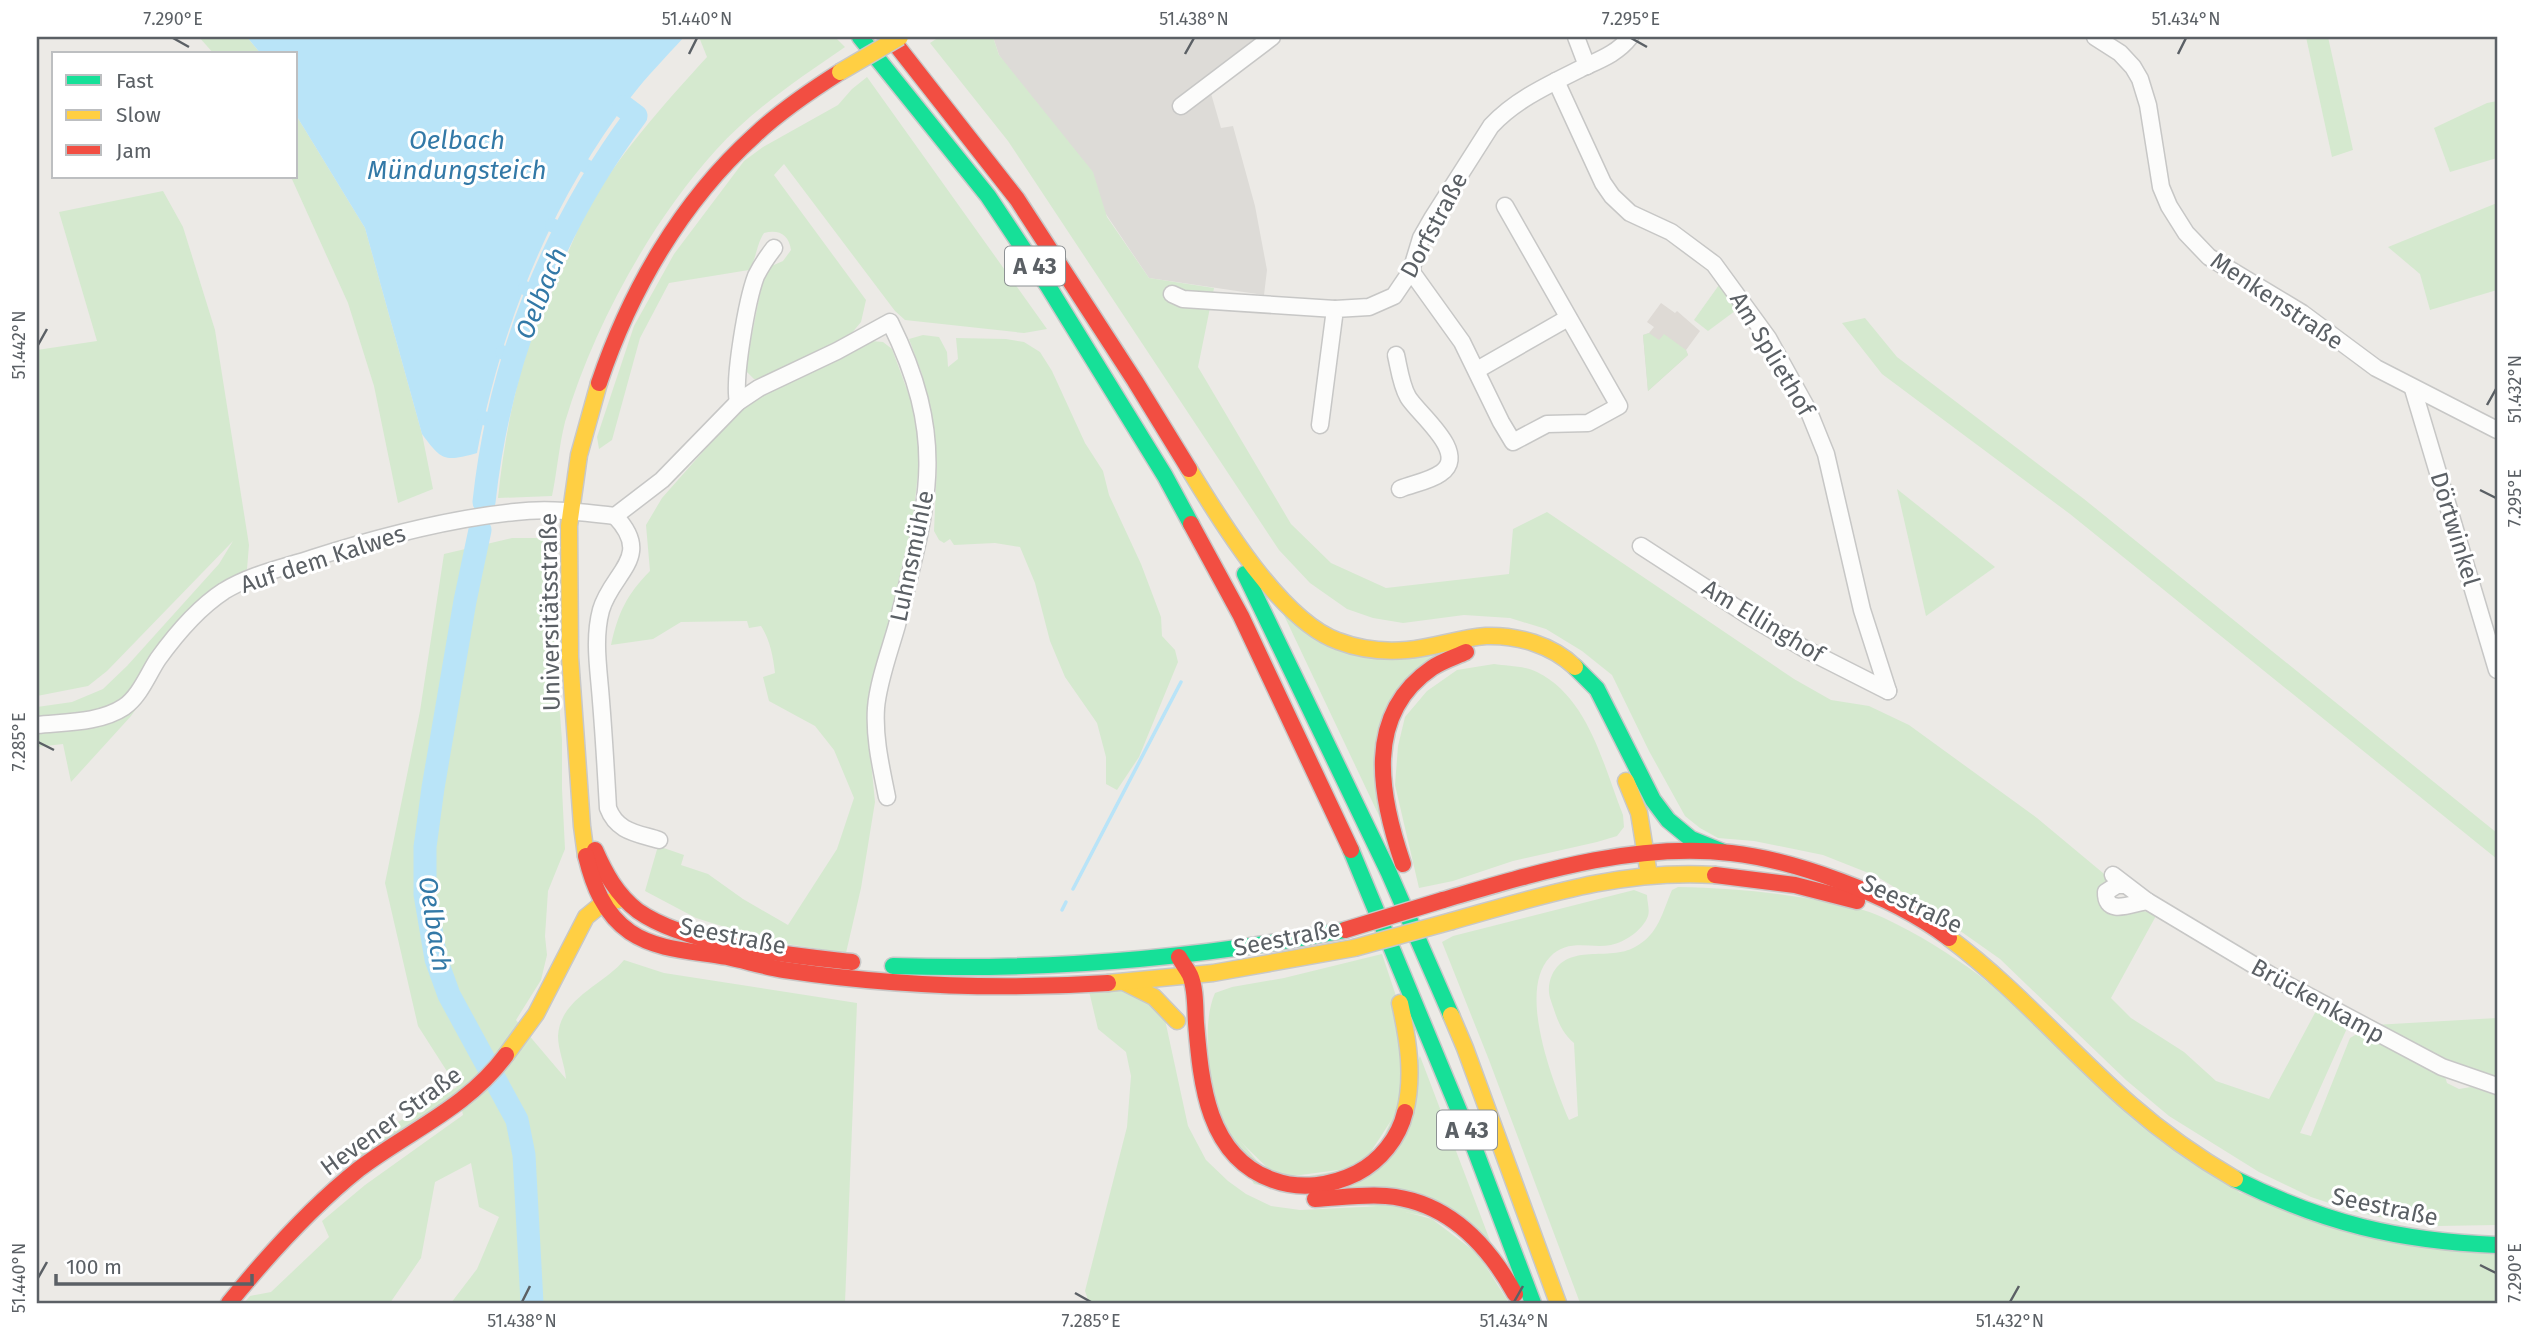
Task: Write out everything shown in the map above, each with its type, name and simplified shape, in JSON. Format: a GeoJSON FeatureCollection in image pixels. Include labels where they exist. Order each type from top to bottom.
{"type":"FeatureCollection","features":[{"type":"Feature","properties":{"kind":"main road","name":"A 43"},"geometry":{"type":"LineString","coordinates":[[860,37],[988,196],[1112,386],[1165,476],[1241,616],[1346,839],[1474,1147],[1533,1303]]}},
{"type":"Feature","properties":{"kind":"main road","name":"A 43"},"geometry":{"type":"LineString","coordinates":[[890,37],[1017,198],[1135,380],[1218,517],[1389,873],[1465,1048],[1558,1303]]}},
{"type":"Feature","properties":{"kind":"main road","name":"Universitätsstraße"},"geometry":{"type":"LineString","coordinates":[[603,902],[595,890],[588,864],[582,811],[571,682],[568,587],[569,511],[582,438],[598,378],[631,300],[661,247],[695,201],[751,138],[780,113],[840,72],[900,37]]}},
{"type":"Feature","properties":{"kind":"main road"},"geometry":{"type":"LineString","coordinates":[[1218,517],[1283,603],[1303,621],[1336,641],[1386,651],[1500,636],[1533,642],[1548,648],[1570,663],[1597,689],[1653,800],[1677,829],[1691,839],[1723,852]]}},
{"type":"Feature","properties":{"kind":"main road"},"geometry":{"type":"LineString","coordinates":[[1465,1048],[1455,1003],[1393,840],[1381,782],[1381,753],[1386,732],[1406,691],[1421,675],[1437,664],[1469,651],[1509,650],[1530,655],[1562,673],[1577,686],[1592,706],[1607,735],[1655,852]]}},
{"type":"Feature","properties":{"kind":"main road"},"geometry":{"type":"LineString","coordinates":[[1653,800],[1656,874]]}},
{"type":"Feature","properties":{"kind":"main road","name":"Universitätsstraße"},"geometry":{"type":"LineString","coordinates":[[582,811],[602,868],[624,898]]}},
{"type":"Feature","properties":{"kind":"main road"},"geometry":{"type":"LineString","coordinates":[[1178,957],[1191,976],[1204,1097],[1213,1124],[1227,1147],[1242,1162],[1266,1177],[1295,1186],[1340,1181],[1357,1174],[1386,1151],[1398,1133],[1409,1101],[1409,1057],[1400,1002],[1346,839]]}},
{"type":"Feature","properties":{"kind":"main road","name":"Seestraße"},"geometry":{"type":"LineString","coordinates":[[624,898],[652,921],[668,929],[767,950],[871,964],[1017,969],[1178,957],[1277,944],[1345,930],[1570,865],[1655,852],[1723,852],[1801,868],[1855,885],[1938,930],[2008,987],[2148,1120],[2196,1156],[2278,1202],[2326,1220],[2370,1231],[2412,1239],[2497,1245]]}},
{"type":"Feature","properties":{"kind":"main road","name":"Seestraße"},"geometry":{"type":"LineString","coordinates":[[603,902],[627,930],[659,945],[815,974],[965,986],[1124,982],[1174,989],[1191,976],[1290,962],[1354,948],[1603,880],[1656,874],[1752,878],[1797,885],[1856,901],[1903,921],[1974,960]]}},
{"type":"Feature","properties":{"kind":"main road"},"geometry":{"type":"LineString","coordinates":[[564,961],[586,917],[603,902],[624,898]]}},
{"type":"Feature","properties":{"kind":"main road"},"geometry":{"type":"LineString","coordinates":[[564,961],[615,917],[624,898]]}},
{"type":"Feature","properties":{"kind":"main road"},"geometry":{"type":"LineString","coordinates":[[1178,957],[1174,989],[1177,1021],[1198,1121],[1215,1153],[1238,1175],[1274,1195],[1292,1199],[1386,1196],[1426,1205],[1445,1213],[1482,1243],[1503,1271],[1520,1303]]}},
{"type":"Feature","properties":{"kind":"main road","name":"Hevener Straße"},"geometry":{"type":"LineString","coordinates":[[229,1303],[253,1274],[332,1193],[361,1168],[430,1124],[479,1086],[510,1052],[536,1013],[564,961]]}},
{"type":"Feature","properties":{"kind":"main road"},"geometry":{"type":"LineString","coordinates":[[1124,982],[1148,991],[1167,1005],[1177,1021]]}},
{"type":"Feature","properties":{"kind":"street"},"geometry":{"type":"LineString","coordinates":[[1181,106],[1272,37]]}},
{"type":"Feature","properties":{"kind":"street"},"geometry":{"type":"LineString","coordinates":[[1576,37],[1587,66],[1616,52],[1630,37]]}},
{"type":"Feature","properties":{"kind":"street","name":"Menkenstraße"},"geometry":{"type":"LineString","coordinates":[[2095,37],[2120,53],[2140,79],[2148,105],[2161,187],[2186,233],[2209,257],[2302,313],[2370,365],[2497,430]]}},
{"type":"Feature","properties":{"kind":"street","name":"Dorfstraße"},"geometry":{"type":"LineString","coordinates":[[1172,294],[1183,299],[1335,310],[1369,307],[1394,296],[1410,271],[1421,238],[1491,126],[1512,106],[1587,66]]}},
{"type":"Feature","properties":{"kind":"street","name":"Am Spliethof"},"geometry":{"type":"LineString","coordinates":[[1556,81],[1603,183],[1612,196],[1630,213],[1671,232],[1714,264],[1768,338],[1809,412],[1826,454],[1863,610],[1888,691]]}},
{"type":"Feature","properties":{"kind":"street"},"geometry":{"type":"LineString","coordinates":[[1410,271],[1462,342],[1513,442],[1547,424],[1587,423],[1619,406],[1505,206]]}},
{"type":"Feature","properties":{"kind":"street"},"geometry":{"type":"LineString","coordinates":[[659,840],[622,827],[613,821],[608,808],[596,642],[605,600],[630,560],[633,550],[626,530],[615,516],[662,480],[738,402],[738,361],[755,280],[761,265],[774,248]]}},
{"type":"Feature","properties":{"kind":"street"},"geometry":{"type":"LineString","coordinates":[[1320,425],[1335,310]]}},
{"type":"Feature","properties":{"kind":"street"},"geometry":{"type":"LineString","coordinates":[[1476,369],[1568,318]]}},
{"type":"Feature","properties":{"kind":"street","name":"Luhnsmühle"},"geometry":{"type":"LineString","coordinates":[[738,402],[759,388],[890,322],[913,374],[923,409],[929,478],[922,526],[876,706],[877,751],[887,797]]}},
{"type":"Feature","properties":{"kind":"street"},"geometry":{"type":"LineString","coordinates":[[1396,355],[1407,395],[1421,414],[1436,427],[1443,438],[1449,459],[1440,474],[1400,489]]}},
{"type":"Feature","properties":{"kind":"street","name":"Dörtwinkel"},"geometry":{"type":"LineString","coordinates":[[2413,389],[2497,670]]}},
{"type":"Feature","properties":{"kind":"street","name":"Auf dem Kalwes"},"geometry":{"type":"LineString","coordinates":[[37,725],[99,718],[125,706],[136,694],[158,659],[195,615],[224,592],[256,575],[380,537],[456,521],[516,512],[569,511],[615,516]]}},
{"type":"Feature","properties":{"kind":"street","name":"Am Ellinghof"},"geometry":{"type":"LineString","coordinates":[[1641,546],[1805,649],[1888,691]]}},
{"type":"Feature","properties":{"kind":"street","name":"Brückenkamp"},"geometry":{"type":"LineString","coordinates":[[2147,901],[2119,908],[2109,904],[2106,892],[2117,885],[2118,880],[2147,901],[2270,976],[2442,1067],[2497,1086]]}},
{"type":"Feature","properties":{"kind":"shaded area"},"geometry":{"type":"Polygon","coordinates":[[[993,37],[1282,37],[1210,90],[1221,128],[1233,126],[1255,206],[1267,270],[1264,295],[1149,278],[999,55],[993,37]]]}},
{"type":"Feature","properties":{"kind":"shaded area"},"geometry":{"type":"Polygon","coordinates":[[[1661,303],[1675,313],[1677,311],[1700,331],[1686,350],[1688,355],[1648,391],[1643,335],[1654,327],[1647,322],[1661,303]]]}},
{"type":"Feature","properties":{"kind":"green space"},"geometry":{"type":"Polygon","coordinates":[[[199,37],[247,37],[259,52],[212,52],[199,37]]]}},
{"type":"Feature","properties":{"kind":"green space"},"geometry":{"type":"Polygon","coordinates":[[[699,37],[835,37],[845,47],[745,121],[716,150],[668,210],[626,278],[591,350],[565,422],[552,496],[498,498],[507,433],[522,368],[536,326],[576,234],[611,172],[658,112],[707,57],[699,37]]]}},
{"type":"Feature","properties":{"kind":"green space"},"geometry":{"type":"Polygon","coordinates":[[[939,37],[993,37],[999,55],[1093,172],[1107,217],[1149,278],[1214,288],[1198,367],[1291,524],[1331,563],[1386,588],[1509,574],[1513,529],[1547,512],[1794,679],[1831,700],[1869,706],[1909,725],[2037,818],[2109,878],[2100,896],[2101,904],[2108,913],[2143,911],[2157,914],[2111,998],[2131,1018],[2184,1052],[2216,1081],[2269,1099],[2317,1009],[2348,1026],[2300,1133],[2311,1136],[2350,1038],[2362,1031],[2444,1073],[2447,1083],[2459,1089],[2471,1087],[2497,1095],[2497,1225],[2438,1226],[2397,1221],[2353,1211],[2311,1197],[2259,1172],[2169,1116],[2126,1080],[2000,959],[1922,904],[1876,876],[1823,855],[1754,841],[1718,838],[1700,828],[1685,816],[1612,675],[1582,651],[1546,629],[1510,618],[1464,615],[1403,623],[1373,618],[1347,609],[1310,583],[1279,550],[1008,141],[930,43],[939,37]]]}},
{"type":"Feature","properties":{"kind":"green space"},"geometry":{"type":"Polygon","coordinates":[[[2306,37],[2328,37],[2353,150],[2332,157],[2306,37]]]}},
{"type":"Feature","properties":{"kind":"green space"},"geometry":{"type":"Polygon","coordinates":[[[867,77],[1047,329],[1024,333],[905,320],[895,311],[784,164],[774,175],[866,300],[861,322],[851,334],[765,379],[754,379],[745,370],[762,283],[767,268],[783,261],[791,250],[788,240],[782,234],[764,233],[749,270],[669,283],[640,338],[612,440],[599,449],[597,437],[634,326],[674,254],[744,161],[763,147],[838,105],[867,77]]]}},
{"type":"Feature","properties":{"kind":"green space"},"geometry":{"type":"Polygon","coordinates":[[[2497,101],[2497,158],[2450,172],[2434,128],[2487,103],[2497,101]]]}},
{"type":"Feature","properties":{"kind":"green space"},"geometry":{"type":"Polygon","coordinates":[[[298,118],[365,228],[422,434],[433,489],[398,503],[374,386],[348,303],[291,178],[298,178],[298,118]]]}},
{"type":"Feature","properties":{"kind":"green space"},"geometry":{"type":"Polygon","coordinates":[[[163,191],[183,227],[215,330],[249,545],[247,569],[231,580],[154,653],[127,695],[116,704],[92,714],[37,720],[37,707],[72,702],[103,689],[219,564],[233,541],[107,671],[88,686],[37,696],[37,350],[97,341],[59,212],[163,191]]]}},
{"type":"Feature","properties":{"kind":"green space"},"geometry":{"type":"Polygon","coordinates":[[[2497,203],[2497,290],[2430,310],[2420,274],[2388,247],[2497,203]]]}},
{"type":"Feature","properties":{"kind":"green space"},"geometry":{"type":"Polygon","coordinates":[[[1719,285],[1739,308],[1708,331],[1694,320],[1719,285]]]}},
{"type":"Feature","properties":{"kind":"green space"},"geometry":{"type":"Polygon","coordinates":[[[1865,318],[1897,357],[2084,499],[2497,833],[2497,859],[2070,514],[1882,374],[1842,323],[1865,318]]]}},
{"type":"Feature","properties":{"kind":"green space"},"geometry":{"type":"Polygon","coordinates":[[[1649,333],[1659,340],[1664,334],[1686,350],[1688,355],[1648,391],[1643,335],[1649,333]]]}},
{"type":"Feature","properties":{"kind":"green space"},"geometry":{"type":"Polygon","coordinates":[[[923,335],[939,337],[947,352],[948,367],[958,359],[956,338],[1024,342],[1040,352],[1052,371],[1085,443],[1103,471],[1109,495],[1141,564],[1161,617],[1162,636],[1175,650],[1178,662],[1139,757],[1117,790],[1106,784],[1106,757],[1097,723],[1065,677],[1050,641],[1035,583],[1020,547],[995,543],[954,545],[950,539],[944,543],[939,540],[934,531],[937,464],[922,374],[909,339],[923,335]]]}},
{"type":"Feature","properties":{"kind":"green space"},"geometry":{"type":"Polygon","coordinates":[[[872,341],[883,342],[892,349],[916,414],[919,464],[913,518],[867,720],[875,802],[861,888],[846,953],[773,942],[696,918],[645,891],[658,846],[684,855],[681,865],[708,874],[743,899],[788,925],[837,849],[854,798],[834,750],[815,726],[769,701],[763,677],[775,673],[771,648],[761,626],[749,628],[747,621],[681,622],[653,639],[611,645],[624,605],[650,571],[646,525],[662,498],[730,421],[758,397],[872,341]]]}},
{"type":"Feature","properties":{"kind":"green space"},"geometry":{"type":"Polygon","coordinates":[[[1897,489],[1995,567],[1926,616],[1897,489]]]}},
{"type":"Feature","properties":{"kind":"green space"},"geometry":{"type":"Polygon","coordinates":[[[512,538],[546,538],[562,740],[565,849],[548,891],[545,936],[547,955],[541,980],[516,1020],[566,1079],[558,1036],[566,1012],[584,993],[624,960],[664,973],[857,1003],[845,1303],[451,1303],[477,1269],[499,1217],[479,1207],[471,1163],[435,1182],[421,1258],[390,1303],[244,1303],[250,1296],[271,1292],[329,1237],[322,1221],[365,1185],[463,1115],[459,1096],[365,1159],[356,1147],[457,1087],[418,1026],[385,883],[420,711],[444,554],[512,538]]]}},
{"type":"Feature","properties":{"kind":"green space"},"geometry":{"type":"Polygon","coordinates":[[[1282,611],[1321,639],[1460,644],[1403,689],[1382,822],[1282,611]]]}},
{"type":"Feature","properties":{"kind":"green space"},"geometry":{"type":"Polygon","coordinates":[[[167,656],[150,689],[131,716],[71,782],[63,744],[37,747],[37,732],[98,723],[167,656]]]}},
{"type":"Feature","properties":{"kind":"green space"},"geometry":{"type":"Polygon","coordinates":[[[1494,664],[1533,670],[1555,684],[1570,698],[1582,715],[1601,755],[1623,815],[1624,827],[1617,836],[1597,842],[1513,861],[1453,881],[1419,888],[1395,785],[1398,746],[1405,717],[1427,691],[1457,670],[1494,664]]]}},
{"type":"Feature","properties":{"kind":"green space"},"geometry":{"type":"Polygon","coordinates":[[[1678,887],[1753,891],[1808,899],[1863,910],[1897,924],[1980,976],[2240,1193],[2497,1255],[2497,1303],[1580,1303],[1442,942],[1453,936],[1634,890],[1647,895],[1648,916],[1633,935],[1611,945],[1564,948],[1550,957],[1541,972],[1537,991],[1537,1013],[1541,1037],[1569,1120],[1578,1116],[1574,1043],[1562,1029],[1549,995],[1552,975],[1559,965],[1568,959],[1625,951],[1643,942],[1659,922],[1672,890],[1678,887]]]}},
{"type":"Feature","properties":{"kind":"green space"},"geometry":{"type":"Polygon","coordinates":[[[1382,954],[1399,1005],[1405,1099],[1361,1167],[1278,1178],[1216,1118],[1208,1038],[1208,1022],[1215,993],[1382,954]]]}},
{"type":"Feature","properties":{"kind":"green space"},"geometry":{"type":"Polygon","coordinates":[[[1125,985],[1164,1015],[1188,1126],[1206,1160],[1228,1181],[1246,1194],[1271,1206],[1300,1210],[1383,1206],[1432,1219],[1478,1254],[1509,1303],[1089,1303],[1085,1291],[1127,1127],[1131,1076],[1126,1052],[1098,1029],[1088,987],[1125,985]]]}},
{"type":"Feature","properties":{"kind":"green space"},"geometry":{"type":"Polygon","coordinates":[[[2497,1018],[2497,1077],[2439,1061],[2374,1025],[2497,1018]]]}},
{"type":"Feature","properties":{"kind":"green space"},"geometry":{"type":"Polygon","coordinates":[[[1420,1056],[1494,1251],[1463,1223],[1254,1184],[1203,1097],[1275,1182],[1371,1165],[1420,1056]]]}},
{"type":"Feature","properties":{"kind":"water","name":"Oelbach Mündungsteich"},"geometry":{"type":"Polygon","coordinates":[[[247,37],[684,37],[637,89],[602,137],[553,222],[515,312],[487,406],[477,453],[457,458],[445,457],[434,450],[422,434],[365,228],[298,118],[298,52],[259,52],[247,37]]]}},
{"type":"Feature","properties":{"kind":"waterway","name":"Oelbach"},"geometry":{"type":"LineString","coordinates":[[484,502],[502,399],[534,299],[579,204],[636,116],[624,107]]}},
{"type":"Feature","properties":{"kind":"waterway"},"geometry":{"type":"LineString","coordinates":[[584,165],[597,172]]}},
{"type":"Feature","properties":{"kind":"waterway"},"geometry":{"type":"LineString","coordinates":[[552,225],[564,231]]}},
{"type":"Feature","properties":{"kind":"waterway"},"geometry":{"type":"LineString","coordinates":[[525,288],[536,294]]}},
{"type":"Feature","properties":{"kind":"waterway"},"geometry":{"type":"LineString","coordinates":[[502,352],[514,359]]}},
{"type":"Feature","properties":{"kind":"waterway"},"geometry":{"type":"LineString","coordinates":[[484,418],[497,423]]}},
{"type":"Feature","properties":{"kind":"waterway","name":"Oelbach"},"geometry":{"type":"LineString","coordinates":[[480,530],[433,788],[425,847],[425,894],[436,959],[449,995],[517,1120],[524,1155],[532,1303]]}},
{"type":"Feature","properties":{"kind":"waterway"},"geometry":{"type":"LineString","coordinates":[[1073,889],[1181,682]]}},
{"type":"Feature","properties":{"kind":"waterway"},"geometry":{"type":"LineString","coordinates":[[1062,910],[1066,902]]}},
{"type":"Feature","properties":{"kind":"traffic: fast"},"geometry":{"type":"LineString","coordinates":[[860,37],[988,196],[1048,286],[1165,476],[1191,524]]}},
{"type":"Feature","properties":{"kind":"traffic: fast"},"geometry":{"type":"LineString","coordinates":[[1245,574],[1389,873],[1451,1015]]}},
{"type":"Feature","properties":{"kind":"traffic: fast"},"geometry":{"type":"LineString","coordinates":[[1575,667],[1597,689],[1653,800],[1668,820],[1691,839],[1723,852]]}},
{"type":"Feature","properties":{"kind":"traffic: fast"},"geometry":{"type":"LineString","coordinates":[[1351,850],[1474,1147],[1533,1303]]}},
{"type":"Feature","properties":{"kind":"traffic: fast"},"geometry":{"type":"LineString","coordinates":[[893,966],[1007,967],[1120,961],[1233,949],[1345,930]]}},
{"type":"Feature","properties":{"kind":"traffic: fast"},"geometry":{"type":"LineString","coordinates":[[2235,1179],[2300,1207],[2362,1227],[2427,1239],[2497,1245]]}},
{"type":"Feature","properties":{"kind":"traffic: slow"},"geometry":{"type":"LineString","coordinates":[[840,72],[900,37]]}},
{"type":"Feature","properties":{"kind":"traffic: slow"},"geometry":{"type":"LineString","coordinates":[[586,856],[570,657],[569,526],[579,455],[599,383]]}},
{"type":"Feature","properties":{"kind":"traffic: slow"},"geometry":{"type":"LineString","coordinates":[[1189,469],[1235,541],[1274,591],[1295,613],[1317,630],[1338,641],[1363,648],[1398,651],[1476,637],[1510,637],[1545,647],[1575,667]]}},
{"type":"Feature","properties":{"kind":"traffic: slow"},"geometry":{"type":"LineString","coordinates":[[1626,781],[1639,813],[1649,875]]}},
{"type":"Feature","properties":{"kind":"traffic: slow"},"geometry":{"type":"LineString","coordinates":[[1452,921],[1550,894],[1614,880],[1680,874],[1715,875]]}},
{"type":"Feature","properties":{"kind":"traffic: slow"},"geometry":{"type":"LineString","coordinates":[[506,1055],[536,1014],[586,917],[603,903],[618,900]]}},
{"type":"Feature","properties":{"kind":"traffic: slow"},"geometry":{"type":"LineString","coordinates":[[1354,948],[1452,921]]}},
{"type":"Feature","properties":{"kind":"traffic: slow"},"geometry":{"type":"LineString","coordinates":[[1949,938],[2019,998],[2142,1115],[2235,1179]]}},
{"type":"Feature","properties":{"kind":"traffic: slow"},"geometry":{"type":"LineString","coordinates":[[1108,983],[1213,973],[1354,948]]}},
{"type":"Feature","properties":{"kind":"traffic: slow"},"geometry":{"type":"LineString","coordinates":[[1124,982],[1154,997],[1177,1021]]}},
{"type":"Feature","properties":{"kind":"traffic: slow"},"geometry":{"type":"LineString","coordinates":[[1400,1003],[1409,1058],[1405,1112]]}},
{"type":"Feature","properties":{"kind":"traffic: slow"},"geometry":{"type":"LineString","coordinates":[[1451,1015],[1558,1303]]}},
{"type":"Feature","properties":{"kind":"traffic: jam"},"geometry":{"type":"LineString","coordinates":[[890,37],[1017,199],[1189,469]]}},
{"type":"Feature","properties":{"kind":"traffic: jam"},"geometry":{"type":"LineString","coordinates":[[599,383],[642,282],[681,219],[703,190],[764,127],[840,72]]}},
{"type":"Feature","properties":{"kind":"traffic: jam"},"geometry":{"type":"LineString","coordinates":[[1191,524],[1241,616],[1351,850]]}},
{"type":"Feature","properties":{"kind":"traffic: jam"},"geometry":{"type":"LineString","coordinates":[[1403,864],[1388,812],[1384,785],[1386,733],[1395,709],[1410,687],[1432,668],[1466,652]]}},
{"type":"Feature","properties":{"kind":"traffic: jam"},"geometry":{"type":"LineString","coordinates":[[595,850],[607,875],[624,898],[638,911],[659,923],[684,933],[741,947],[852,962]]}},
{"type":"Feature","properties":{"kind":"traffic: jam"},"geometry":{"type":"LineString","coordinates":[[1443,900],[1549,870],[1621,856],[1694,851],[1731,853],[1786,864],[1854,886],[1910,913],[1949,938]]}},
{"type":"Feature","properties":{"kind":"traffic: jam"},"geometry":{"type":"LineString","coordinates":[[586,856],[596,888],[613,917],[630,932],[665,947],[784,970],[865,980],[986,986],[1108,983]]}},
{"type":"Feature","properties":{"kind":"traffic: jam"},"geometry":{"type":"LineString","coordinates":[[1715,875],[1795,885],[1857,901]]}},
{"type":"Feature","properties":{"kind":"traffic: jam"},"geometry":{"type":"LineString","coordinates":[[1345,930],[1443,900]]}},
{"type":"Feature","properties":{"kind":"traffic: jam"},"geometry":{"type":"LineString","coordinates":[[1179,957],[1193,986],[1201,1070],[1212,1115],[1221,1136],[1234,1154],[1251,1169],[1273,1180],[1305,1186],[1326,1184],[1347,1177],[1365,1168],[1381,1155],[1393,1140],[1405,1112]]}},
{"type":"Feature","properties":{"kind":"traffic: jam"},"geometry":{"type":"LineString","coordinates":[[229,1303],[259,1267],[324,1199],[378,1155],[456,1104],[491,1073],[506,1055]]}},
{"type":"Feature","properties":{"kind":"traffic: jam"},"geometry":{"type":"LineString","coordinates":[[1315,1199],[1386,1196],[1428,1206],[1463,1228],[1478,1242],[1492,1258],[1515,1294]]}}]}
